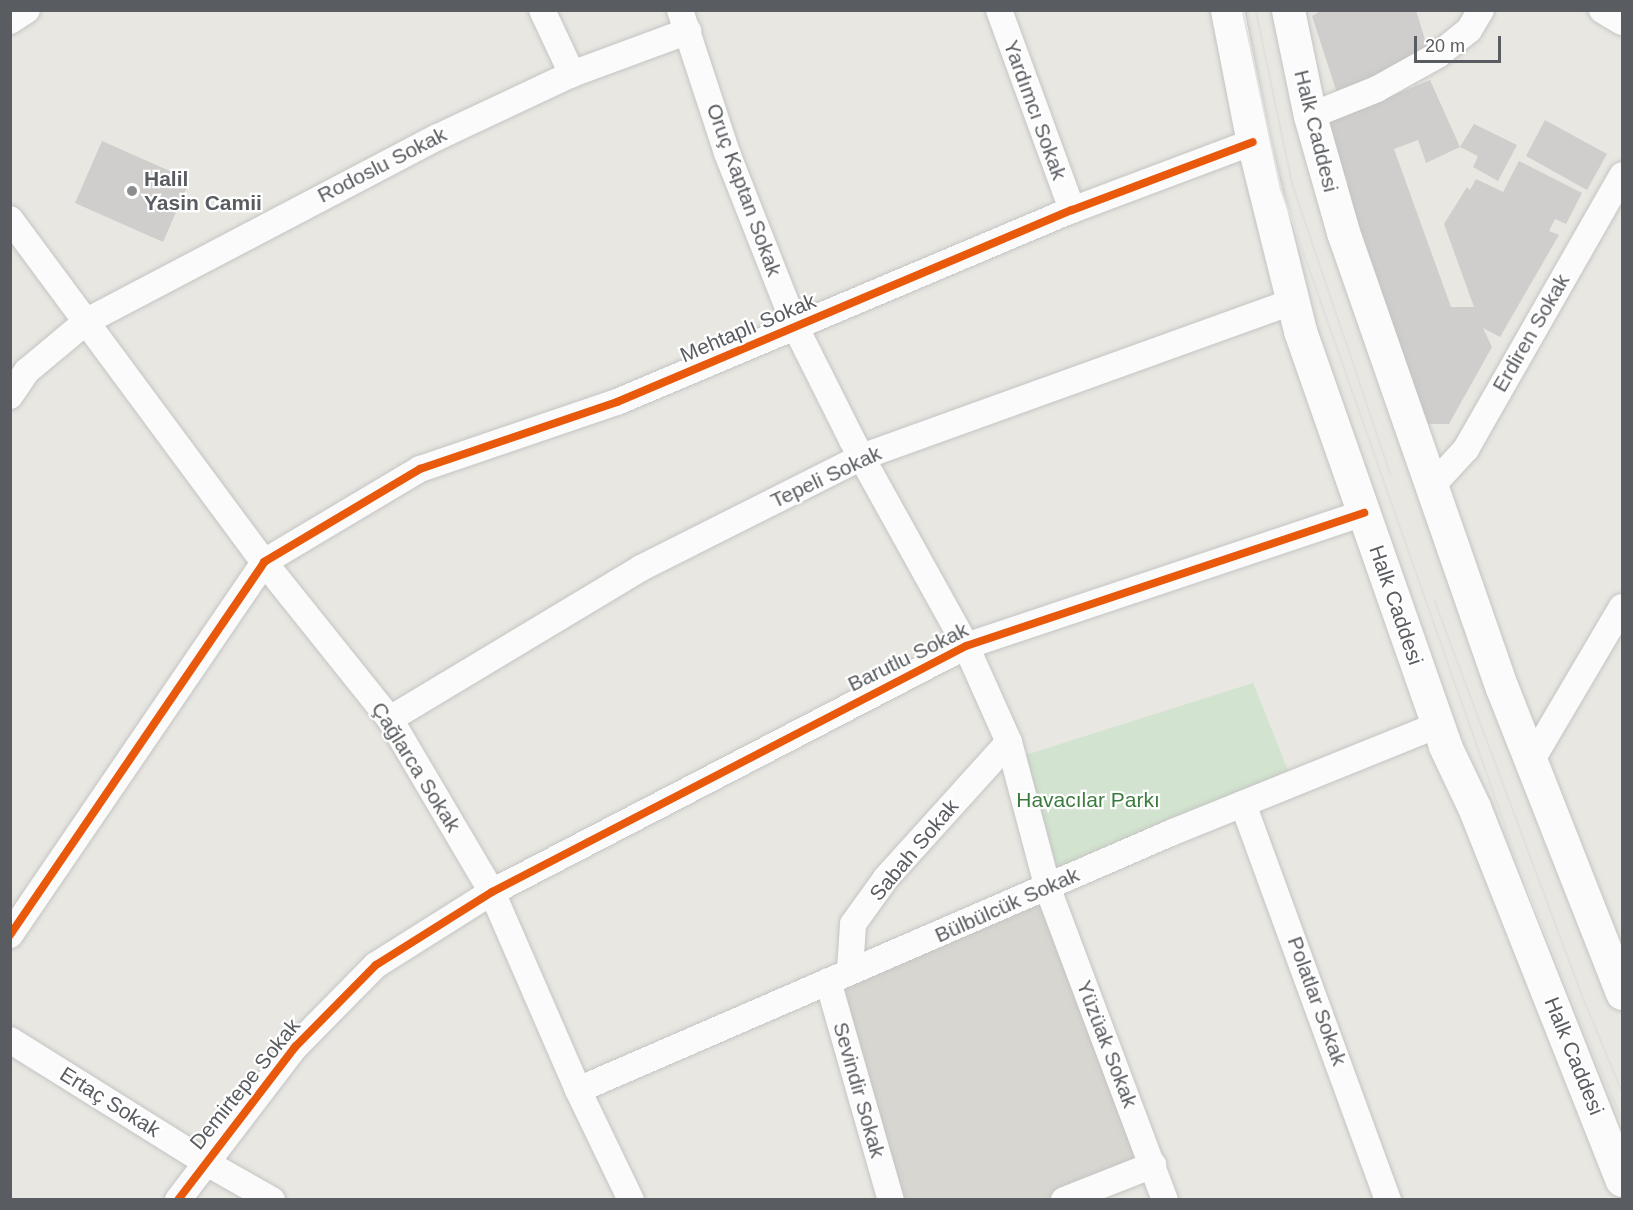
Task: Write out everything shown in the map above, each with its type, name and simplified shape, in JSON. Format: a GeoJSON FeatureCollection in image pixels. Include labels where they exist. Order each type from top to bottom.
{"type":"FeatureCollection","features":[{"type":"Feature","properties":{"kind":"main road","name":"Halk Caddesi"},"geometry":{"type":"LineString","coordinates":[[1227,10],[1254,142],[1291,302],[1438,725],[1623,1180]]}},
{"type":"Feature","properties":{"kind":"main road","name":"Halk Caddesi"},"geometry":{"type":"LineString","coordinates":[[1288,10],[1310,116],[1343,232],[1530,763],[1623,993]]}},
{"type":"Feature","properties":{"kind":"street"},"geometry":{"type":"LineString","coordinates":[[10,21],[27,10]]}},
{"type":"Feature","properties":{"kind":"street"},"geometry":{"type":"LineString","coordinates":[[542,10],[572,74]]}},
{"type":"Feature","properties":{"kind":"street","name":"Yardımcı Sokak"},"geometry":{"type":"LineString","coordinates":[[999,10],[1072,210]]}},
{"type":"Feature","properties":{"kind":"street"},"geometry":{"type":"LineString","coordinates":[[1310,116],[1377,89],[1438,55],[1469,30],[1481,10]]}},
{"type":"Feature","properties":{"kind":"street"},"geometry":{"type":"LineString","coordinates":[[1602,10],[1623,22]]}},
{"type":"Feature","properties":{"kind":"street","name":"Rodoslu Sokak"},"geometry":{"type":"LineString","coordinates":[[10,396],[19,364],[87,321],[322,194],[684,21]]}},
{"type":"Feature","properties":{"kind":"street","name":"Oruç Kaptan Sokak"},"geometry":{"type":"LineString","coordinates":[[684,21],[727,153],[796,328],[852,440],[864,456],[966,646],[1009,742],[1048,889]]}},
{"type":"Feature","properties":{"kind":"street","name":"Mehtaplı Sokak"},"geometry":{"type":"LineString","coordinates":[[264,562],[420,469],[617,402],[1072,210],[1254,142]]}},
{"type":"Feature","properties":{"kind":"street","name":"Erdiren Sokak"},"geometry":{"type":"LineString","coordinates":[[1433,485],[1466,449],[1623,175]]}},
{"type":"Feature","properties":{"kind":"street","name":"Çağlarca Sokak"},"geometry":{"type":"LineString","coordinates":[[10,219],[264,562],[390,719],[492,892],[578,1090],[631,1200]]}},
{"type":"Feature","properties":{"kind":"street","name":"Tepeli Sokak"},"geometry":{"type":"LineString","coordinates":[[390,719],[641,568],[864,456],[1291,302]]}},
{"type":"Feature","properties":{"kind":"street","name":"Barutlu Sokak"},"geometry":{"type":"LineString","coordinates":[[492,892],[966,646],[1364,513]]}},
{"type":"Feature","properties":{"kind":"street"},"geometry":{"type":"LineString","coordinates":[[10,936],[264,562]]}},
{"type":"Feature","properties":{"kind":"street"},"geometry":{"type":"LineString","coordinates":[[1530,763],[1623,607]]}},
{"type":"Feature","properties":{"kind":"street","name":"Bülbülcük Sokak"},"geometry":{"type":"LineString","coordinates":[[578,1090],[1243,804],[1438,725]]}},
{"type":"Feature","properties":{"kind":"street","name":"Sabah Sokak"},"geometry":{"type":"LineString","coordinates":[[839,976],[853,924],[886,878],[1009,742]]}},
{"type":"Feature","properties":{"kind":"street","name":"Polatlar Sokak"},"geometry":{"type":"LineString","coordinates":[[1243,804],[1388,1200]]}},
{"type":"Feature","properties":{"kind":"street","name":"Yüzüak Sokak"},"geometry":{"type":"LineString","coordinates":[[1048,889],[1166,1200]]}},
{"type":"Feature","properties":{"kind":"street","name":"Demirtepe Sokak"},"geometry":{"type":"LineString","coordinates":[[178,1200],[295,1047],[376,965],[492,892]]}},
{"type":"Feature","properties":{"kind":"street","name":"Sevindir Sokak"},"geometry":{"type":"LineString","coordinates":[[839,976],[891,1200]]}},
{"type":"Feature","properties":{"kind":"street","name":"Ertaç Sokak"},"geometry":{"type":"LineString","coordinates":[[10,1040],[205,1162],[272,1200]]}},
{"type":"Feature","properties":{"kind":"street"},"geometry":{"type":"LineString","coordinates":[[1064,1200],[1153,1165]]}},
{"type":"Feature","properties":{"kind":"shaded area"},"geometry":{"type":"Polygon","coordinates":[[[1048,889],[1153,1165],[1064,1199],[891,1199],[828,981],[1048,889]]]}},
{"type":"Feature","properties":{"kind":"green space","name":"Havacılar Parkı"},"geometry":{"type":"Polygon","coordinates":[[[1253,683],[1293,783],[1048,889],[1013,759],[1253,683]]]}},
{"type":"Feature","properties":{"kind":"building"},"geometry":{"type":"Polygon","coordinates":[[[1322,10],[1416,10],[1429,53],[1337,93],[1312,16],[1322,10]]]}},
{"type":"Feature","properties":{"kind":"building"},"geometry":{"type":"Polygon","coordinates":[[[1430,80],[1460,147],[1426,163],[1418,140],[1394,149],[1451,307],[1474,307],[1444,224],[1467,187],[1470,190],[1476,179],[1503,192],[1519,161],[1582,193],[1566,224],[1555,219],[1549,231],[1559,235],[1500,337],[1483,328],[1492,347],[1449,424],[1423,424],[1342,186],[1348,184],[1325,124],[1430,80]]]}},
{"type":"Feature","properties":{"kind":"building"},"geometry":{"type":"Polygon","coordinates":[[[1545,120],[1607,154],[1587,190],[1526,156],[1545,120]]]}},
{"type":"Feature","properties":{"kind":"building"},"geometry":{"type":"Polygon","coordinates":[[[1474,124],[1517,145],[1498,181],[1473,167],[1478,156],[1460,147],[1474,124]]]}},
{"type":"Feature","properties":{"kind":"building","name":"Halil Yasin Camii"},"geometry":{"type":"Polygon","coordinates":[[[102,141],[190,180],[163,242],[75,203],[102,141]]]}},
{"type":"Feature","properties":{"kind":"tram line"},"geometry":{"type":"LineString","coordinates":[[1243,10],[1281,188],[1532,901],[1622,1119]]}},
{"type":"Feature","properties":{"kind":"tram line"},"geometry":{"type":"LineString","coordinates":[[1256,10],[1293,185],[1391,474]]}},
{"type":"Feature","properties":{"kind":"tram line"},"geometry":{"type":"LineString","coordinates":[[1435,601],[1586,1004],[1622,1091]]}},
{"type":"Feature","properties":{"kind":"cycle path"},"geometry":{"type":"LineString","coordinates":[[10,935],[264,562],[420,469],[617,402],[1072,210],[1253,142]]}},
{"type":"Feature","properties":{"kind":"cycle path"},"geometry":{"type":"LineString","coordinates":[[178,1200],[295,1047],[376,965],[492,892],[966,646],[1364,513]]}},
{"type":"Feature","properties":{"kind":"place","name":"Halil Yasin Camii"},"geometry":{"type":"Point","coordinates":[132,191]}}]}
